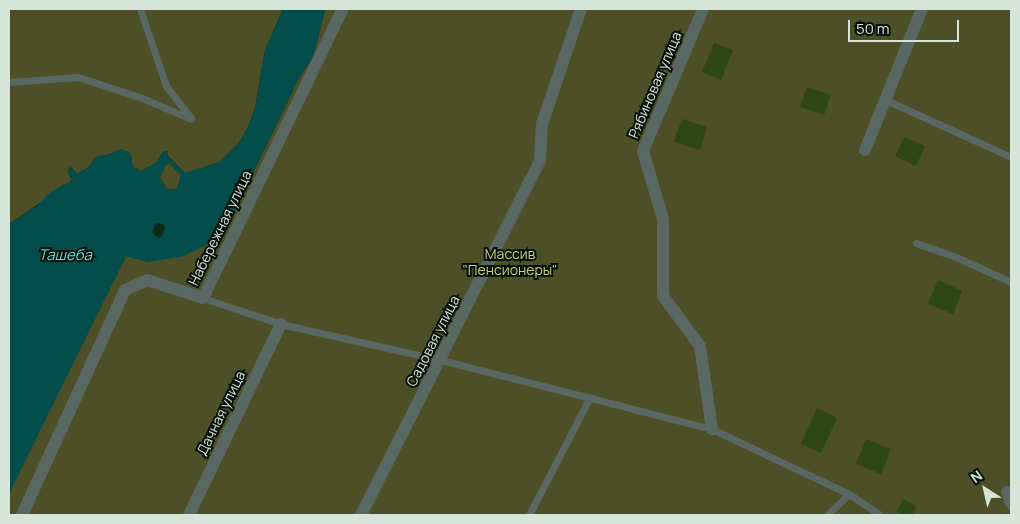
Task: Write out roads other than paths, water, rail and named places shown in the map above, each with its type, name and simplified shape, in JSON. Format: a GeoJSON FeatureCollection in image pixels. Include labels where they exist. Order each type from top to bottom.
{"type":"FeatureCollection","features":[{"type":"Feature","properties":{"kind":"street","name":"Набережная улица"},"geometry":{"type":"LineString","coordinates":[[22,515],[125,290],[147,280],[203,298],[343,9]]}},
{"type":"Feature","properties":{"kind":"street","name":"Садовая улица"},"geometry":{"type":"LineString","coordinates":[[361,515],[540,161],[542,124],[581,9]]}},
{"type":"Feature","properties":{"kind":"street","name":"Рябиновая улица"},"geometry":{"type":"LineString","coordinates":[[703,9],[643,151],[662,219],[663,296],[700,346],[712,428]]}},
{"type":"Feature","properties":{"kind":"street"},"geometry":{"type":"LineString","coordinates":[[865,150],[920,9]]}},
{"type":"Feature","properties":{"kind":"street","name":"Дачная улица"},"geometry":{"type":"LineString","coordinates":[[189,515],[281,324]]}},
{"type":"Feature","properties":{"kind":"lane"},"geometry":{"type":"LineString","coordinates":[[9,82],[78,77],[142,98],[191,119],[166,86],[140,9]]}},
{"type":"Feature","properties":{"kind":"lane"},"geometry":{"type":"LineString","coordinates":[[886,100],[1011,157]]}},
{"type":"Feature","properties":{"kind":"lane"},"geometry":{"type":"LineString","coordinates":[[916,243],[956,257],[1011,282]]}},
{"type":"Feature","properties":{"kind":"lane"},"geometry":{"type":"LineString","coordinates":[[203,298],[281,324],[441,360],[712,428],[849,494],[880,515]]}},
{"type":"Feature","properties":{"kind":"lane"},"geometry":{"type":"LineString","coordinates":[[529,515],[590,398]]}},
{"type":"Feature","properties":{"kind":"lane"},"geometry":{"type":"LineString","coordinates":[[827,515],[849,494]]}},
{"type":"Feature","properties":{"kind":"water","name":"Ташеба"},"geometry":{"type":"Polygon","coordinates":[[[283,9],[325,9],[313,57],[299,78],[236,208],[221,230],[208,244],[184,256],[149,262],[126,256],[9,494],[9,224],[38,205],[48,194],[69,183],[72,179],[67,171],[70,167],[77,174],[90,166],[95,157],[107,155],[121,149],[130,153],[133,167],[141,171],[156,163],[163,151],[168,151],[167,156],[185,173],[219,162],[238,144],[248,127],[255,108],[265,50],[283,9]],[[169,163],[165,165],[160,178],[167,189],[175,190],[178,187],[181,175],[169,163]],[[156,223],[152,232],[158,238],[162,236],[165,228],[163,224],[156,223]]]}},
{"type":"Feature","properties":{"kind":"park label","name":"Массив \"Пенсионеры\""},"geometry":{"type":"Point","coordinates":[510,262]}}]}
